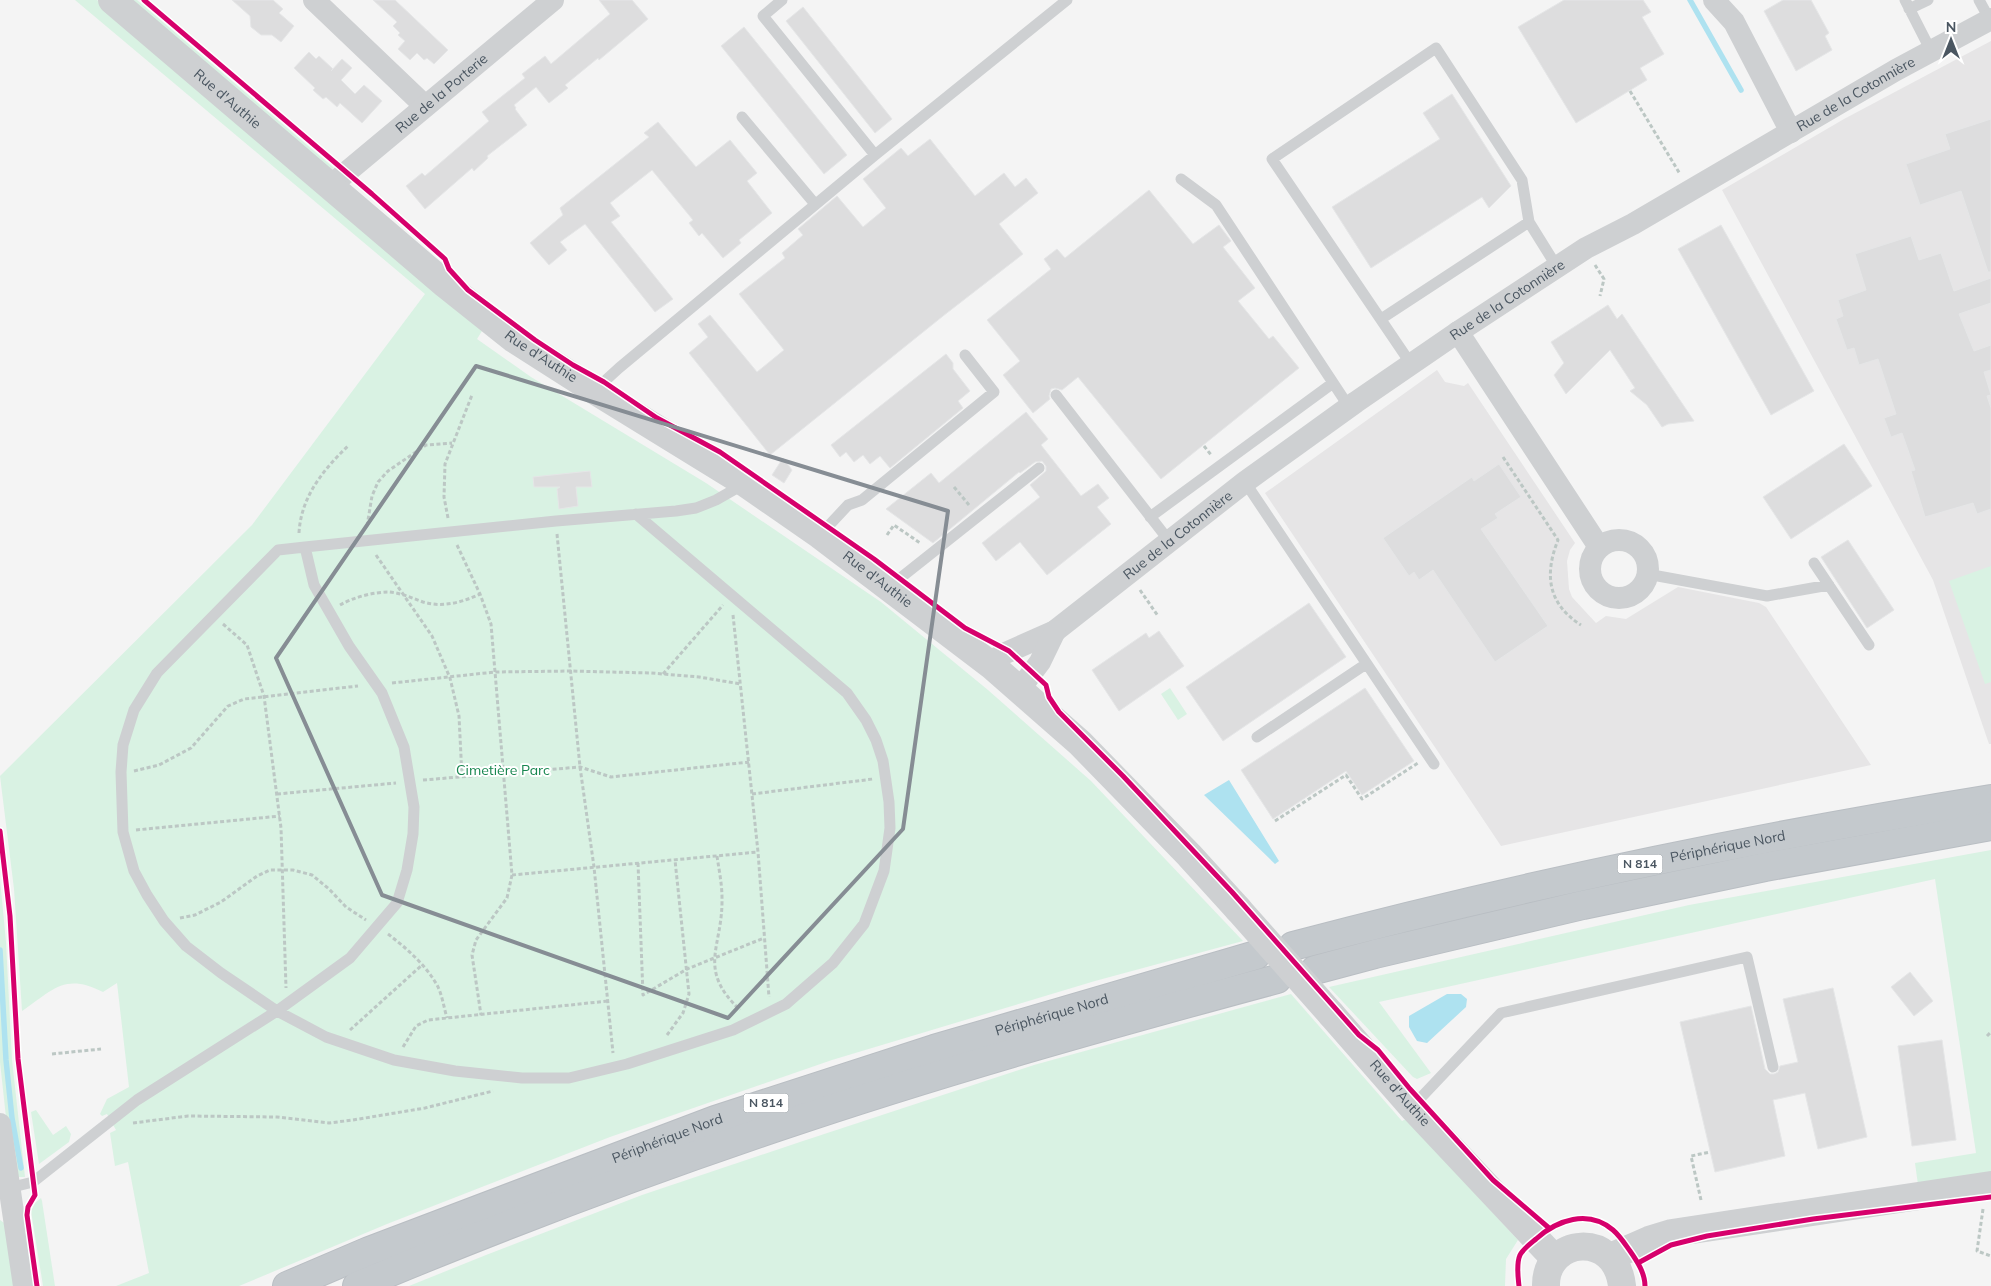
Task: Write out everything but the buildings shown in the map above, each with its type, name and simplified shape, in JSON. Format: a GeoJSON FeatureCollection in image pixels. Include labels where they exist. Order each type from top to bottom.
{"type":"FeatureCollection","features":[{"type":"Feature","properties":{"kind":"highway","name":"Périphérique Nord"},"geometry":{"type":"LineString","coordinates":[[1293,946],[1366,926],[1598,873],[1770,838],[1991,799]]}},
{"type":"Feature","properties":{"kind":"highway","name":"Périphérique Nord"},"geometry":{"type":"LineString","coordinates":[[1315,970],[1583,905],[1765,867],[1991,826]]}},
{"type":"Feature","properties":{"kind":"highway","name":"Périphérique Nord"},"geometry":{"type":"LineString","coordinates":[[287,1286],[369,1251],[715,1120],[934,1049],[1256,955]]}},
{"type":"Feature","properties":{"kind":"highway","name":"Périphérique Nord"},"geometry":{"type":"LineString","coordinates":[[357,1286],[526,1218],[778,1127],[923,1080],[1278,979]]}},
{"type":"Feature","properties":{"kind":"street","name":"Rue d'Authie"},"geometry":{"type":"LineString","coordinates":[[112,0],[445,284],[514,339],[746,483],[820,535],[991,665],[1080,743],[1183,848],[1412,1107],[1555,1260]]}},
{"type":"Feature","properties":{"kind":"street"},"geometry":{"type":"LineString","coordinates":[[314,0],[425,106]]}},
{"type":"Feature","properties":{"kind":"street"},"geometry":{"type":"LineString","coordinates":[[1714,0],[1734,22],[1791,132]]}},
{"type":"Feature","properties":{"kind":"street","name":"Rue de la Porterie"},"geometry":{"type":"LineString","coordinates":[[330,186],[549,1]]}},
{"type":"Feature","properties":{"kind":"street","name":"Rue de la Cotonnière"},"geometry":{"type":"LineString","coordinates":[[991,665],[1009,651],[1055,631],[1245,482],[1411,364],[1586,248],[1633,224],[1931,51],[1987,13]]}},
{"type":"Feature","properties":{"kind":"street"},"geometry":{"type":"LineString","coordinates":[[1458,332],[1599,547]]}},
{"type":"Feature","properties":{"kind":"street"},"geometry":{"type":"LineString","coordinates":[[1617,539],[1626,540],[1635,544],[1642,551],[1647,560],[1647,574],[1642,587],[1634,594],[1625,597],[1606,595],[1593,582],[1590,564],[1593,554],[1599,547],[1617,539]]}},
{"type":"Feature","properties":{"kind":"street","name":"Rue de la Cotonnière"},"geometry":{"type":"LineString","coordinates":[[1019,690],[1040,662],[1055,631]]}},
{"type":"Feature","properties":{"kind":"street"},"geometry":{"type":"LineString","coordinates":[[0,1124],[24,1286]]}},
{"type":"Feature","properties":{"kind":"street"},"geometry":{"type":"LineString","coordinates":[[1610,1257],[1649,1240],[1672,1234],[1988,1194]]}},
{"type":"Feature","properties":{"kind":"street"},"geometry":{"type":"LineString","coordinates":[[1546,1286],[1549,1269],[1555,1260],[1572,1248],[1582,1246],[1602,1251],[1610,1257],[1616,1265],[1622,1286]]}},
{"type":"Feature","properties":{"kind":"lane"},"geometry":{"type":"LineString","coordinates":[[782,0],[763,16],[874,155]]}},
{"type":"Feature","properties":{"kind":"lane"},"geometry":{"type":"LineString","coordinates":[[597,392],[619,368],[815,204],[1067,0]]}},
{"type":"Feature","properties":{"kind":"lane"},"geometry":{"type":"LineString","coordinates":[[1928,0],[1907,5],[1931,51]]}},
{"type":"Feature","properties":{"kind":"lane"},"geometry":{"type":"LineString","coordinates":[[1411,364],[1272,159],[1436,48],[1522,180],[1529,222],[1558,267]]}},
{"type":"Feature","properties":{"kind":"lane"},"geometry":{"type":"LineString","coordinates":[[742,117],[815,204]]}},
{"type":"Feature","properties":{"kind":"lane"},"geometry":{"type":"LineString","coordinates":[[1181,179],[1216,205],[1349,407]]}},
{"type":"Feature","properties":{"kind":"lane"},"geometry":{"type":"LineString","coordinates":[[1381,319],[1529,222]]}},
{"type":"Feature","properties":{"kind":"lane"},"geometry":{"type":"LineString","coordinates":[[820,535],[848,505],[862,500],[994,392],[965,354]]}},
{"type":"Feature","properties":{"kind":"lane"},"geometry":{"type":"LineString","coordinates":[[1150,517],[1333,383]]}},
{"type":"Feature","properties":{"kind":"lane"},"geometry":{"type":"LineString","coordinates":[[1056,395],[1170,542]]}},
{"type":"Feature","properties":{"kind":"lane"},"geometry":{"type":"LineString","coordinates":[[889,587],[1039,468]]}},
{"type":"Feature","properties":{"kind":"lane"},"geometry":{"type":"LineString","coordinates":[[1245,482],[1434,764]]}},
{"type":"Feature","properties":{"kind":"lane"},"geometry":{"type":"LineString","coordinates":[[636,514],[847,693],[866,720],[876,740],[886,778],[890,828],[884,871],[864,924],[833,963],[786,1004],[733,1030],[653,1056],[569,1078],[522,1078],[455,1071],[394,1060],[326,1037],[282,1007],[221,973],[193,951],[164,921],[146,895],[134,871],[123,832],[121,772],[123,745],[134,710],[157,673],[278,550],[556,521],[696,508],[716,500],[746,483]]}},
{"type":"Feature","properties":{"kind":"lane"},"geometry":{"type":"LineString","coordinates":[[9,1188],[33,1182],[137,1100],[282,1007],[350,958],[378,928],[397,902],[408,870],[413,834],[414,807],[404,747],[382,693],[349,646],[314,586],[302,548]]}},
{"type":"Feature","properties":{"kind":"lane"},"geometry":{"type":"LineString","coordinates":[[1814,563],[1869,645]]}},
{"type":"Feature","properties":{"kind":"lane"},"geometry":{"type":"LineString","coordinates":[[1647,574],[1767,596],[1829,586]]}},
{"type":"Feature","properties":{"kind":"lane"},"geometry":{"type":"LineString","coordinates":[[1257,738],[1366,664]]}},
{"type":"Feature","properties":{"kind":"lane"},"geometry":{"type":"LineString","coordinates":[[1412,1107],[1501,1013],[1747,957],[1773,1067]]}},
{"type":"Feature","properties":{"kind":"path"},"geometry":{"type":"LineString","coordinates":[[1630,91],[1681,175]]}},
{"type":"Feature","properties":{"kind":"path"},"geometry":{"type":"LineString","coordinates":[[1596,267],[1604,279],[1600,296]]}},
{"type":"Feature","properties":{"kind":"path"},"geometry":{"type":"LineString","coordinates":[[472,395],[445,464],[444,489],[451,532],[480,594],[491,624],[512,875],[507,898],[476,940],[472,956],[480,1015]]}},
{"type":"Feature","properties":{"kind":"path"},"geometry":{"type":"LineString","coordinates":[[452,443],[426,445],[398,462],[378,482],[372,496],[366,541],[432,636],[450,678],[459,716],[462,776]]}},
{"type":"Feature","properties":{"kind":"path"},"geometry":{"type":"LineString","coordinates":[[302,548],[300,516],[305,502],[324,470],[350,445]]}},
{"type":"Feature","properties":{"kind":"path"},"geometry":{"type":"LineString","coordinates":[[1503,457],[1558,540],[1551,557],[1549,578],[1555,599],[1569,617],[1581,625]]}},
{"type":"Feature","properties":{"kind":"path"},"geometry":{"type":"LineString","coordinates":[[954,487],[970,507]]}},
{"type":"Feature","properties":{"kind":"path"},"geometry":{"type":"LineString","coordinates":[[556,521],[580,767],[594,867],[614,1067]]}},
{"type":"Feature","properties":{"kind":"path"},"geometry":{"type":"LineString","coordinates":[[887,535],[894,525],[922,545]]}},
{"type":"Feature","properties":{"kind":"path"},"geometry":{"type":"LineString","coordinates":[[1138,587],[1158,616]]}},
{"type":"Feature","properties":{"kind":"path"},"geometry":{"type":"LineString","coordinates":[[329,611],[348,601],[372,594],[389,592],[426,603],[450,604],[480,594]]}},
{"type":"Feature","properties":{"kind":"path"},"geometry":{"type":"LineString","coordinates":[[663,674],[731,595]]}},
{"type":"Feature","properties":{"kind":"path"},"geometry":{"type":"LineString","coordinates":[[731,595],[758,852],[771,1012]]}},
{"type":"Feature","properties":{"kind":"path"},"geometry":{"type":"LineString","coordinates":[[213,616],[247,645],[264,696],[280,816],[284,870],[282,1007]]}},
{"type":"Feature","properties":{"kind":"path"},"geometry":{"type":"LineString","coordinates":[[121,772],[143,770],[176,757],[191,748],[228,706],[244,699],[264,696],[494,672],[570,671],[663,674],[699,677],[741,684]]}},
{"type":"Feature","properties":{"kind":"path"},"geometry":{"type":"LineString","coordinates":[[277,794],[462,776],[580,767],[611,777],[749,762]]}},
{"type":"Feature","properties":{"kind":"path"},"geometry":{"type":"LineString","coordinates":[[752,794],[886,778]]}},
{"type":"Feature","properties":{"kind":"path"},"geometry":{"type":"LineString","coordinates":[[123,832],[280,816]]}},
{"type":"Feature","properties":{"kind":"path"},"geometry":{"type":"LineString","coordinates":[[512,875],[758,852]]}},
{"type":"Feature","properties":{"kind":"path"},"geometry":{"type":"LineString","coordinates":[[717,856],[722,898],[720,930],[714,957],[716,978],[728,999],[752,1021]]}},
{"type":"Feature","properties":{"kind":"path"},"geometry":{"type":"LineString","coordinates":[[653,1056],[683,1013],[690,994],[675,860]]}},
{"type":"Feature","properties":{"kind":"path"},"geometry":{"type":"LineString","coordinates":[[638,863],[643,995],[687,969],[765,938]]}},
{"type":"Feature","properties":{"kind":"path"},"geometry":{"type":"LineString","coordinates":[[164,921],[195,915],[221,902],[257,876],[270,870],[294,870],[312,875],[346,907],[406,948],[438,986],[447,1018]]}},
{"type":"Feature","properties":{"kind":"path"},"geometry":{"type":"LineString","coordinates":[[338,1041],[422,965]]}},
{"type":"Feature","properties":{"kind":"path"},"geometry":{"type":"LineString","coordinates":[[394,1060],[416,1026],[428,1020],[608,1001]]}},
{"type":"Feature","properties":{"kind":"path"},"geometry":{"type":"LineString","coordinates":[[1987,1036],[1991,1032]]}},
{"type":"Feature","properties":{"kind":"path"},"geometry":{"type":"LineString","coordinates":[[52,1054],[101,1049]]}},
{"type":"Feature","properties":{"kind":"path"},"geometry":{"type":"LineString","coordinates":[[115,1119],[122,1124],[188,1116],[277,1117],[329,1123],[425,1108],[502,1088]]}},
{"type":"Feature","properties":{"kind":"path"},"geometry":{"type":"LineString","coordinates":[[1701,1200],[1691,1156],[1710,1152]]}},
{"type":"Feature","properties":{"kind":"path"},"geometry":{"type":"LineString","coordinates":[[1988,1194],[1978,1251],[1991,1256]]}},
{"type":"Feature","properties":{"kind":"highlighted area"},"geometry":{"type":"Polygon","coordinates":[[[476,366],[948,511],[903,829],[728,1018],[382,895],[276,658],[476,366]]]}},
{"type":"Feature","properties":{"kind":"shaded area"},"geometry":{"type":"Polygon","coordinates":[[[1991,41],[1991,744],[1989,744],[1933,580],[1722,190],[1844,119],[1991,41]]]}},
{"type":"Feature","properties":{"kind":"shaded area"},"geometry":{"type":"Polygon","coordinates":[[[1437,370],[1445,382],[1464,386],[1468,383],[1575,543],[1570,550],[1567,561],[1569,589],[1572,597],[1596,623],[1606,616],[1626,619],[1678,587],[1759,603],[1766,607],[1871,765],[1501,846],[1265,493],[1437,370]]]}},
{"type":"Feature","properties":{"kind":"green space","name":"Cimetière Parc"},"geometry":{"type":"Polygon","coordinates":[[[75,0],[97,0],[356,219],[482,331],[477,339],[531,377],[706,483],[881,602],[988,690],[1091,781],[1243,941],[1095,981],[832,1060],[610,1137],[387,1224],[239,1286],[116,1286],[149,1273],[128,1162],[115,1166],[110,1133],[116,1130],[107,1114],[102,1116],[100,1114],[107,1099],[129,1087],[117,983],[103,992],[90,986],[78,984],[59,986],[22,1011],[14,889],[0,776],[252,525],[425,294],[75,0]]]}},
{"type":"Feature","properties":{"kind":"green space"},"geometry":{"type":"Polygon","coordinates":[[[124,0],[137,0],[334,168],[322,168],[124,0]]]}},
{"type":"Feature","properties":{"kind":"green space"},"geometry":{"type":"Polygon","coordinates":[[[1991,566],[1991,682],[1985,684],[1949,581],[1991,566]]]}},
{"type":"Feature","properties":{"kind":"green space"},"geometry":{"type":"Polygon","coordinates":[[[1170,688],[1187,714],[1178,720],[1161,694],[1170,688]]]}},
{"type":"Feature","properties":{"kind":"green space"},"geometry":{"type":"Polygon","coordinates":[[[1991,850],[1991,1174],[1918,1185],[1915,1163],[1976,1153],[1935,879],[1379,1002],[1431,1073],[1417,1079],[1413,1077],[1329,987],[1689,905],[1991,850]]]}},
{"type":"Feature","properties":{"kind":"green space"},"geometry":{"type":"Polygon","coordinates":[[[0,879],[6,942],[12,1060],[25,1177],[19,1177],[16,1172],[8,1136],[0,1062],[0,879]]]}},
{"type":"Feature","properties":{"kind":"green space"},"geometry":{"type":"Polygon","coordinates":[[[1291,994],[1402,1121],[1406,1119],[1518,1240],[1506,1259],[1505,1286],[409,1286],[642,1195],[803,1141],[1034,1065],[1291,994]]]}},
{"type":"Feature","properties":{"kind":"green space"},"geometry":{"type":"Polygon","coordinates":[[[36,1110],[53,1135],[66,1126],[71,1134],[69,1142],[39,1164],[31,1112],[36,1110]]]}},
{"type":"Feature","properties":{"kind":"green space"},"geometry":{"type":"Polygon","coordinates":[[[41,1198],[55,1286],[43,1286],[31,1211],[35,1203],[41,1198]]]}},
{"type":"Feature","properties":{"kind":"green space"},"geometry":{"type":"Polygon","coordinates":[[[0,1220],[7,1225],[15,1286],[0,1286],[0,1220]]]}},
{"type":"Feature","properties":{"kind":"water"},"geometry":{"type":"Polygon","coordinates":[[[1229,780],[1279,861],[1275,864],[1204,795],[1229,780]]]}},
{"type":"Feature","properties":{"kind":"water"},"geometry":{"type":"Polygon","coordinates":[[[1447,994],[1461,994],[1467,999],[1466,1007],[1427,1043],[1417,1041],[1409,1027],[1409,1016],[1447,994]]]}},
{"type":"Feature","properties":{"kind":"waterway"},"geometry":{"type":"LineString","coordinates":[[1690,0],[1741,90]]}},
{"type":"Feature","properties":{"kind":"waterway"},"geometry":{"type":"LineString","coordinates":[[0,950],[6,1060],[12,1118],[21,1168]]}},
{"type":"Feature","properties":{"kind":"cycle path"},"geometry":{"type":"LineString","coordinates":[[144,0],[372,194],[445,259],[449,269],[468,290],[535,340],[573,365],[604,382],[657,418],[720,452],[874,559],[965,628],[1009,651],[1046,685],[1049,697],[1059,712],[1123,776],[1232,892],[1359,1035],[1378,1050],[1410,1089],[1493,1180],[1549,1228]]}},
{"type":"Feature","properties":{"kind":"cycle path"},"geometry":{"type":"LineString","coordinates":[[0,831],[10,916],[18,1059],[35,1195],[28,1207],[27,1215],[37,1286]]}},
{"type":"Feature","properties":{"kind":"cycle path"},"geometry":{"type":"LineString","coordinates":[[1638,1263],[1671,1245],[1707,1236],[1813,1219],[1991,1197]]}},
{"type":"Feature","properties":{"kind":"cycle path"},"geometry":{"type":"LineString","coordinates":[[1519,1286],[1518,1262],[1520,1255],[1525,1249],[1544,1232],[1553,1227],[1563,1222],[1583,1219],[1603,1224],[1618,1235],[1640,1267],[1644,1276],[1645,1286]]}}]}
